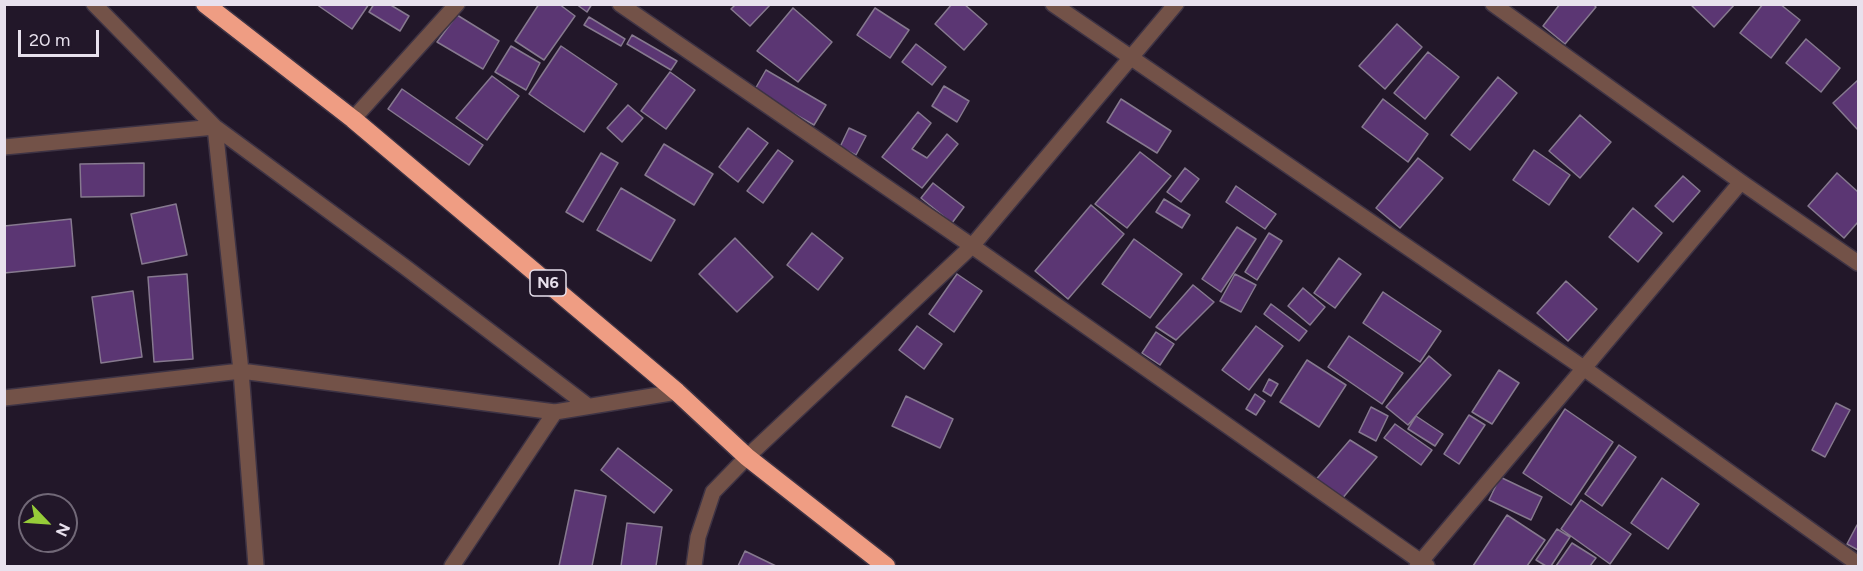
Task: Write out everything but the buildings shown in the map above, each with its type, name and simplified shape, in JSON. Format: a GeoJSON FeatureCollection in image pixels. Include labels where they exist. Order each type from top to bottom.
{"type":"FeatureCollection","features":[{"type":"Feature","properties":{"kind":"highway","name":"N6"},"geometry":{"type":"LineString","coordinates":[[205,4],[353,119],[677,392],[747,457],[886,567]]}},
{"type":"Feature","properties":{"kind":"street"},"geometry":{"type":"LineString","coordinates":[[94,4],[215,127],[588,406]]}},
{"type":"Feature","properties":{"kind":"street"},"geometry":{"type":"LineString","coordinates":[[353,119],[457,4]]}},
{"type":"Feature","properties":{"kind":"street"},"geometry":{"type":"LineString","coordinates":[[620,4],[972,246],[1421,565],[1741,182]]}},
{"type":"Feature","properties":{"kind":"street"},"geometry":{"type":"LineString","coordinates":[[1053,4],[1585,369],[1858,564]]}},
{"type":"Feature","properties":{"kind":"street"},"geometry":{"type":"LineString","coordinates":[[694,567],[698,537],[713,492],[747,457],[972,246],[1176,4]]}},
{"type":"Feature","properties":{"kind":"street"},"geometry":{"type":"LineString","coordinates":[[1493,4],[1858,263]]}},
{"type":"Feature","properties":{"kind":"street"},"geometry":{"type":"LineString","coordinates":[[4,147],[215,127]]}},
{"type":"Feature","properties":{"kind":"street"},"geometry":{"type":"LineString","coordinates":[[215,127],[241,371],[256,567]]}},
{"type":"Feature","properties":{"kind":"street"},"geometry":{"type":"LineString","coordinates":[[4,398],[241,371],[555,412],[677,392]]}},
{"type":"Feature","properties":{"kind":"street"},"geometry":{"type":"LineString","coordinates":[[452,567],[555,412]]}}]}
